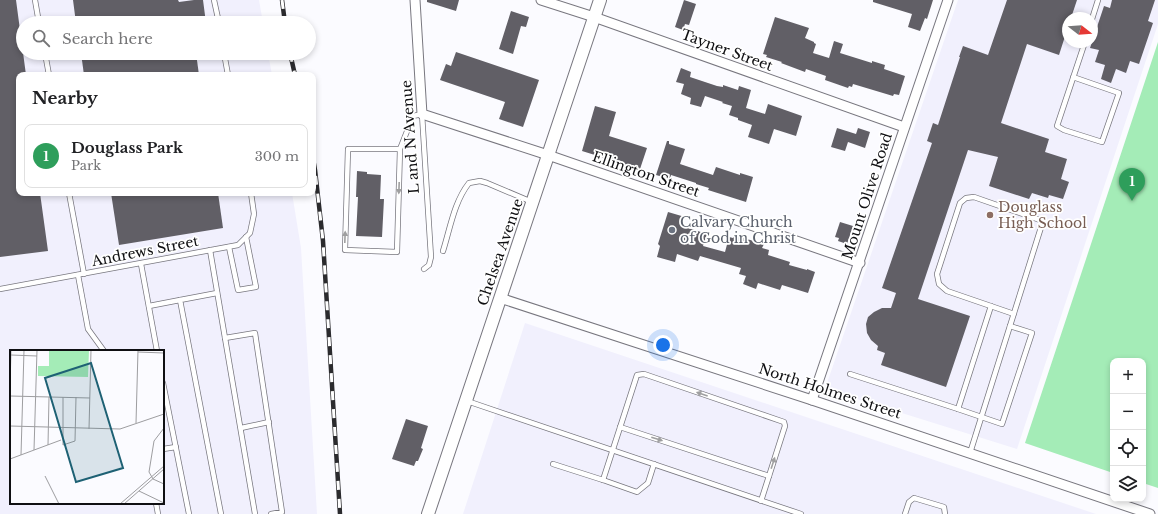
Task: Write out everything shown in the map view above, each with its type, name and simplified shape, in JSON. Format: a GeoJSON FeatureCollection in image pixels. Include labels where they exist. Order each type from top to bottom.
{"type":"FeatureCollection","features":[{"type":"Feature","properties":{"kind":"main road","name":"Chelsea Avenue"},"geometry":{"type":"LineString","coordinates":[[428,514],[600,0]]}},
{"type":"Feature","properties":{"kind":"street","name":"L and N Avenue"},"geometry":{"type":"LineString","coordinates":[[415,0],[422,114]]}},
{"type":"Feature","properties":{"kind":"street","name":"Tayner Street"},"geometry":{"type":"LineString","coordinates":[[541,0],[904,127]]}},
{"type":"Feature","properties":{"kind":"street","name":"Mount Olive Road"},"geometry":{"type":"LineString","coordinates":[[812,400],[860,263],[904,127],[948,0]]}},
{"type":"Feature","properties":{"kind":"street","name":"Ellington Street"},"geometry":{"type":"LineString","coordinates":[[422,114],[548,155],[860,263]]}},
{"type":"Feature","properties":{"kind":"street","name":"North Holmes Street"},"geometry":{"type":"LineString","coordinates":[[500,298],[812,400],[1150,514]]}},
{"type":"Feature","properties":{"kind":"lane"},"geometry":{"type":"LineString","coordinates":[[35,0],[38,16]]}},
{"type":"Feature","properties":{"kind":"lane"},"geometry":{"type":"LineString","coordinates":[[214,0],[217,16]]}},
{"type":"Feature","properties":{"kind":"lane"},"geometry":{"type":"LineString","coordinates":[[1094,12],[1098,0]]}},
{"type":"Feature","properties":{"kind":"lane"},"geometry":{"type":"LineString","coordinates":[[1073,77],[1119,93],[1102,142],[1064,130],[1058,126],[1073,77],[1083,48]]}},
{"type":"Feature","properties":{"kind":"lane"},"geometry":{"type":"LineString","coordinates":[[46,60],[48,72]]}},
{"type":"Feature","properties":{"kind":"lane"},"geometry":{"type":"LineString","coordinates":[[225,60],[227,72]]}},
{"type":"Feature","properties":{"kind":"lane"},"geometry":{"type":"LineString","coordinates":[[400,149],[348,149],[345,250],[398,252],[400,149],[413,116],[422,114]]}},
{"type":"Feature","properties":{"kind":"lane","name":"L and N Avenue"},"geometry":{"type":"LineString","coordinates":[[422,114],[431,257],[429,265],[424,270]]}},
{"type":"Feature","properties":{"kind":"lane"},"geometry":{"type":"LineString","coordinates":[[443,251],[454,212],[464,189],[469,183],[480,181],[532,202]]}},
{"type":"Feature","properties":{"kind":"lane"},"geometry":{"type":"LineString","coordinates":[[70,196],[84,274]]}},
{"type":"Feature","properties":{"kind":"lane"},"geometry":{"type":"LineString","coordinates":[[229,247],[238,290],[256,287],[246,237],[250,233],[254,214],[251,196]]}},
{"type":"Feature","properties":{"kind":"lane"},"geometry":{"type":"LineString","coordinates":[[970,453],[981,417],[1014,314],[1043,221],[974,197],[966,198],[960,203],[937,274],[939,284],[947,291],[1014,314]]}},
{"type":"Feature","properties":{"kind":"lane","name":"Andrews Street"},"geometry":{"type":"LineString","coordinates":[[0,290],[229,247],[238,245],[246,237]]}},
{"type":"Feature","properties":{"kind":"lane"},"geometry":{"type":"LineString","coordinates":[[210,250],[255,514]]}},
{"type":"Feature","properties":{"kind":"lane"},"geometry":{"type":"LineString","coordinates":[[141,264],[157,350]]}},
{"type":"Feature","properties":{"kind":"lane"},"geometry":{"type":"LineString","coordinates":[[78,275],[88,329],[103,350]]}},
{"type":"Feature","properties":{"kind":"lane"},"geometry":{"type":"LineString","coordinates":[[149,306],[217,294]]}},
{"type":"Feature","properties":{"kind":"lane"},"geometry":{"type":"LineString","coordinates":[[180,300],[221,514]]}},
{"type":"Feature","properties":{"kind":"lane"},"geometry":{"type":"LineString","coordinates":[[958,409],[991,306]]}},
{"type":"Feature","properties":{"kind":"lane"},"geometry":{"type":"LineString","coordinates":[[850,374],[1002,424],[1032,333],[1010,326]]}},
{"type":"Feature","properties":{"kind":"lane"},"geometry":{"type":"LineString","coordinates":[[225,338],[255,333],[282,512],[271,514]]}},
{"type":"Feature","properties":{"kind":"lane"},"geometry":{"type":"LineString","coordinates":[[602,480],[637,375],[644,374],[784,422],[785,426],[761,501]]}},
{"type":"Feature","properties":{"kind":"lane"},"geometry":{"type":"LineString","coordinates":[[164,395],[189,514]]}},
{"type":"Feature","properties":{"kind":"lane"},"geometry":{"type":"LineString","coordinates":[[465,400],[801,514]]}},
{"type":"Feature","properties":{"kind":"lane"},"geometry":{"type":"LineString","coordinates":[[241,428],[268,422]]}},
{"type":"Feature","properties":{"kind":"lane"},"geometry":{"type":"LineString","coordinates":[[620,427],[769,476]]}},
{"type":"Feature","properties":{"kind":"lane"},"geometry":{"type":"LineString","coordinates":[[164,449],[176,447]]}},
{"type":"Feature","properties":{"kind":"lane"},"geometry":{"type":"LineString","coordinates":[[553,464],[637,492],[648,483],[654,464]]}},
{"type":"Feature","properties":{"kind":"lane"},"geometry":{"type":"LineString","coordinates":[[905,514],[909,502],[914,498],[944,507],[945,514]]}},
{"type":"Feature","properties":{"kind":"lane"},"geometry":{"type":"LineString","coordinates":[[156,504],[158,514]]}},
{"type":"Feature","properties":{"kind":"shaded area"},"geometry":{"type":"Polygon","coordinates":[[[0,0],[259,0],[262,16],[16,16],[16,60],[269,60],[271,72],[16,72],[16,196],[292,196],[301,248],[317,514],[0,514],[0,0]]]}},
{"type":"Feature","properties":{"kind":"shaded area","name":"Douglass High School"},"geometry":{"type":"Polygon","coordinates":[[[958,0],[1158,0],[1158,24],[1017,449],[825,389],[958,0]]]}},
{"type":"Feature","properties":{"kind":"shaded area"},"geometry":{"type":"Polygon","coordinates":[[[525,323],[1096,514],[463,514],[525,323]]]}},
{"type":"Feature","properties":{"kind":"green space"},"geometry":{"type":"Polygon","coordinates":[[[1158,42],[1158,488],[1146,484],[1146,358],[1110,358],[1110,472],[1025,443],[1158,42]]]}},
{"type":"Feature","properties":{"kind":"building"},"geometry":{"type":"Polygon","coordinates":[[[0,0],[16,0],[18,16],[16,16],[16,60],[24,60],[26,72],[16,72],[16,196],[40,196],[48,251],[0,257],[0,0]]]}},
{"type":"Feature","properties":{"kind":"building"},"geometry":{"type":"Polygon","coordinates":[[[73,0],[178,0],[179,2],[203,0],[205,16],[75,16],[73,0]]]}},
{"type":"Feature","properties":{"kind":"building"},"geometry":{"type":"Polygon","coordinates":[[[427,0],[459,0],[456,11],[427,2],[427,0]]]}},
{"type":"Feature","properties":{"kind":"building"},"geometry":{"type":"Polygon","coordinates":[[[684,0],[696,4],[689,25],[685,24],[683,30],[675,27],[684,0]]]}},
{"type":"Feature","properties":{"kind":"building"},"geometry":{"type":"Polygon","coordinates":[[[873,0],[933,0],[927,19],[925,18],[920,31],[908,27],[912,14],[873,2],[873,0]]]}},
{"type":"Feature","properties":{"kind":"building"},"geometry":{"type":"Polygon","coordinates":[[[1007,0],[1077,0],[1073,12],[1062,12],[1062,46],[1059,55],[1027,44],[1001,123],[1049,139],[1045,152],[1067,159],[1061,179],[1069,182],[1063,199],[1049,195],[1048,198],[1032,193],[1029,199],[989,186],[998,157],[968,150],[918,299],[970,316],[946,387],[881,365],[885,353],[877,350],[878,346],[871,340],[867,333],[866,324],[868,317],[874,312],[882,308],[891,308],[896,293],[882,288],[932,143],[927,141],[933,123],[938,125],[963,46],[988,55],[1007,0]]]}},
{"type":"Feature","properties":{"kind":"building"},"geometry":{"type":"Polygon","coordinates":[[[1112,0],[1155,0],[1148,21],[1153,23],[1139,64],[1130,61],[1126,73],[1116,69],[1111,83],[1101,79],[1105,65],[1095,62],[1099,50],[1090,48],[1098,48],[1098,24],[1104,6],[1110,8],[1112,0]]]}},
{"type":"Feature","properties":{"kind":"building"},"geometry":{"type":"Polygon","coordinates":[[[511,11],[529,17],[526,27],[521,26],[513,54],[499,49],[511,11]]]}},
{"type":"Feature","properties":{"kind":"building"},"geometry":{"type":"Polygon","coordinates":[[[775,17],[809,28],[805,38],[816,44],[813,53],[829,58],[834,41],[843,44],[840,53],[872,63],[872,61],[885,65],[884,69],[905,76],[899,95],[894,94],[893,96],[853,84],[852,87],[849,86],[848,88],[825,80],[826,76],[806,69],[805,72],[766,57],[767,55],[763,54],[775,17]]]}},
{"type":"Feature","properties":{"kind":"building"},"geometry":{"type":"Polygon","coordinates":[[[456,52],[539,80],[523,127],[499,119],[505,102],[440,80],[446,64],[451,66],[456,52]]]}},
{"type":"Feature","properties":{"kind":"building"},"geometry":{"type":"Polygon","coordinates":[[[82,60],[197,60],[199,72],[84,72],[82,60]]]}},
{"type":"Feature","properties":{"kind":"building"},"geometry":{"type":"Polygon","coordinates":[[[681,68],[691,72],[690,77],[717,86],[723,87],[723,85],[738,90],[739,86],[751,90],[746,108],[765,114],[768,104],[802,116],[796,136],[774,129],[769,144],[748,137],[752,125],[729,115],[732,106],[705,96],[701,107],[690,104],[691,98],[681,94],[684,84],[676,82],[681,68]]]}},
{"type":"Feature","properties":{"kind":"building"},"geometry":{"type":"Polygon","coordinates":[[[595,106],[616,112],[609,136],[647,148],[640,169],[582,151],[595,106]]]}},
{"type":"Feature","properties":{"kind":"building"},"geometry":{"type":"Polygon","coordinates":[[[837,128],[856,134],[858,128],[870,132],[865,148],[848,142],[845,151],[831,147],[837,128]]]}},
{"type":"Feature","properties":{"kind":"building"},"geometry":{"type":"Polygon","coordinates":[[[667,141],[669,141],[669,144],[685,149],[680,164],[713,175],[716,167],[740,175],[740,173],[753,177],[746,202],[708,190],[709,188],[671,175],[670,179],[656,175],[667,141]]]}},
{"type":"Feature","properties":{"kind":"building"},"geometry":{"type":"Polygon","coordinates":[[[357,171],[367,172],[367,174],[381,175],[380,199],[384,199],[382,237],[356,236],[358,197],[356,197],[357,171]]]}},
{"type":"Feature","properties":{"kind":"building"},"geometry":{"type":"Polygon","coordinates":[[[111,196],[218,196],[223,228],[119,245],[111,196]]]}},
{"type":"Feature","properties":{"kind":"building"},"geometry":{"type":"Polygon","coordinates":[[[668,212],[685,217],[682,226],[707,234],[703,246],[725,252],[729,237],[733,238],[733,235],[764,244],[762,248],[769,250],[768,255],[790,262],[789,265],[815,272],[808,293],[782,285],[780,290],[758,283],[756,289],[743,284],[746,276],[739,274],[741,268],[700,256],[698,261],[677,254],[675,262],[657,257],[660,246],[658,244],[668,212]]]}},
{"type":"Feature","properties":{"kind":"building"},"geometry":{"type":"Polygon","coordinates":[[[840,222],[853,226],[847,244],[838,241],[839,238],[835,237],[840,222]]]}},
{"type":"Feature","properties":{"kind":"building"},"geometry":{"type":"Polygon","coordinates":[[[406,419],[428,426],[421,448],[423,449],[414,466],[392,459],[406,419]]]}},
{"type":"Feature","properties":{"kind":"railway"},"geometry":{"type":"LineString","coordinates":[[282,0],[284,16]]}},
{"type":"Feature","properties":{"kind":"railway"},"geometry":{"type":"LineString","coordinates":[[292,60],[294,72]]}},
{"type":"Feature","properties":{"kind":"railway"},"geometry":{"type":"LineString","coordinates":[[316,179],[323,241],[340,514]]}},
{"type":"Feature","properties":{"kind":"place","name":"Douglass Park"},"geometry":{"type":"Point","coordinates":[1132,201]}},
{"type":"Feature","properties":{"kind":"place","name":"Douglass High School"},"geometry":{"type":"Point","coordinates":[990,215]}},
{"type":"Feature","properties":{"kind":"place","name":"Calvary Church of God in Christ"},"geometry":{"type":"Point","coordinates":[672,230]}}]}
